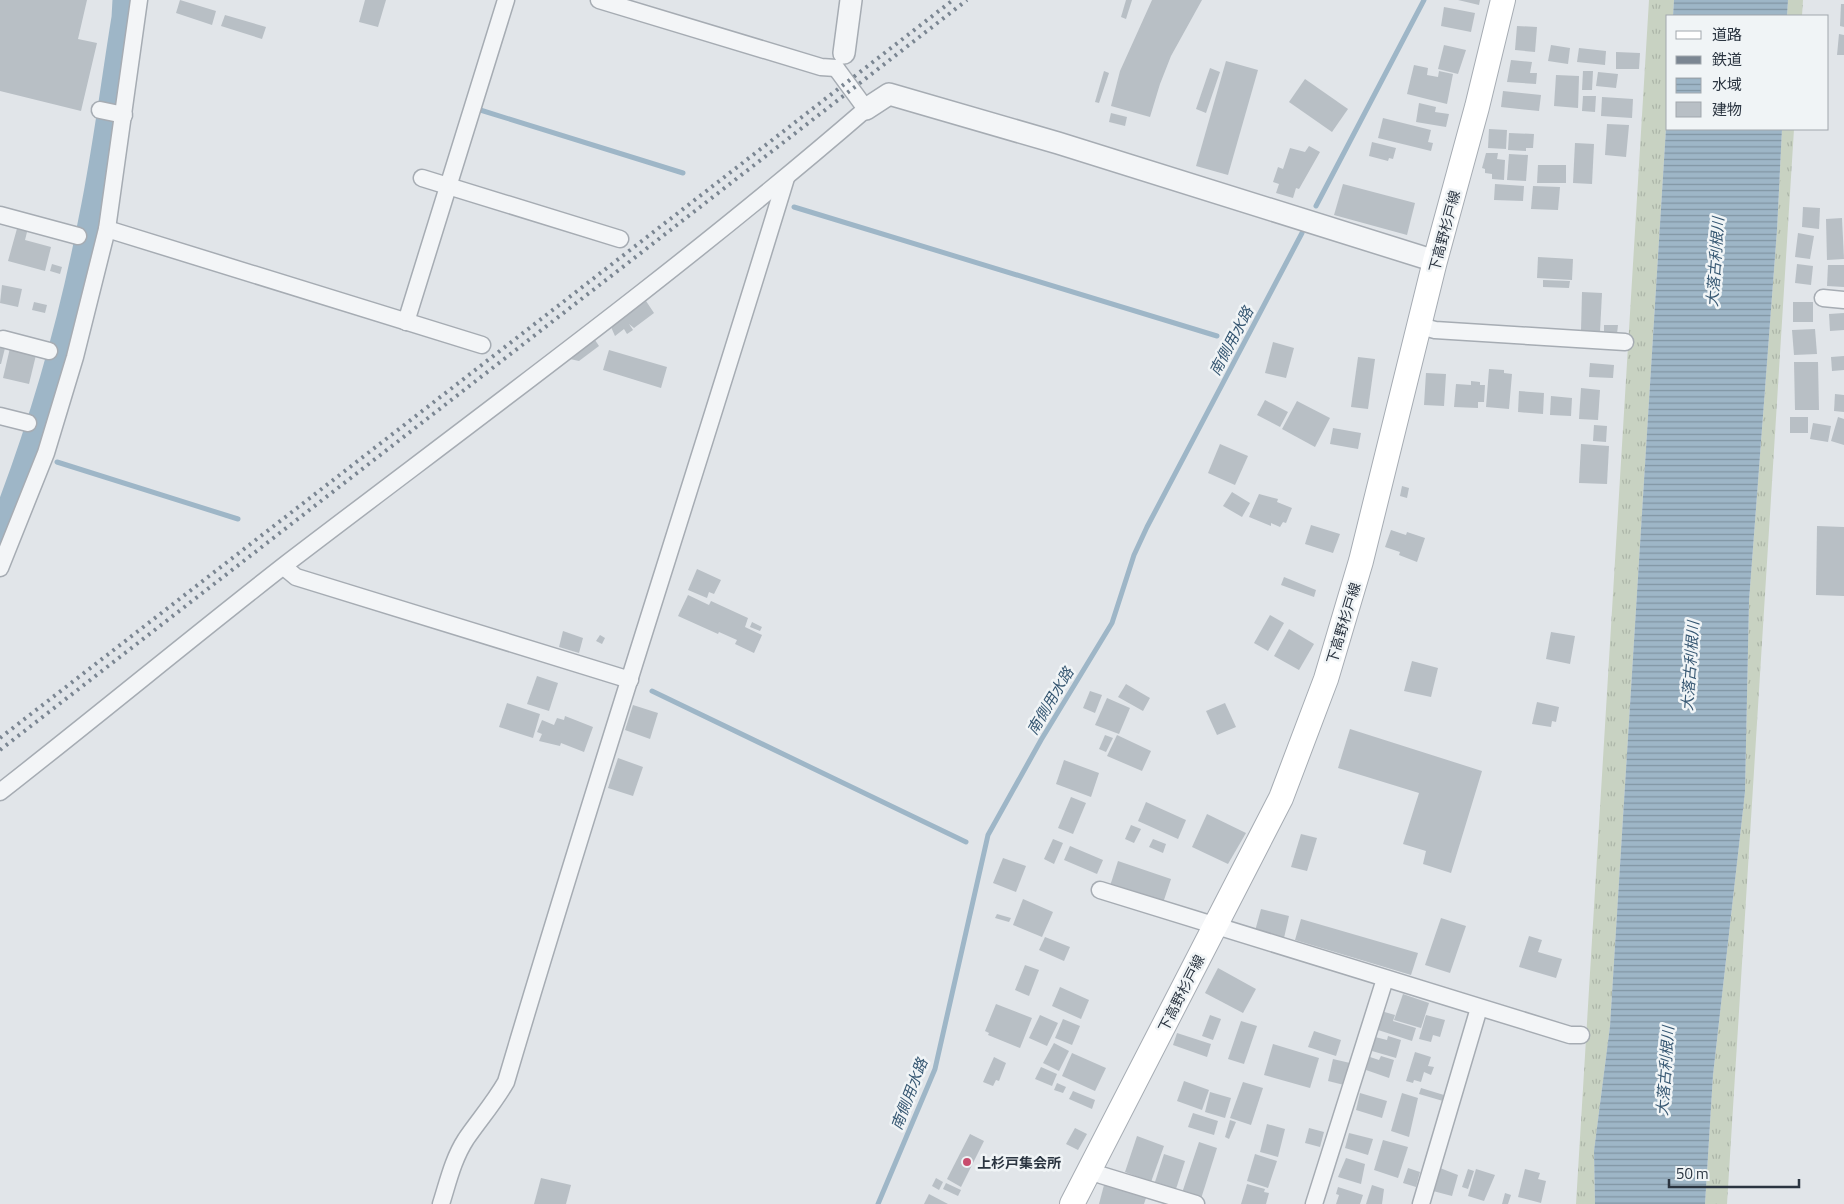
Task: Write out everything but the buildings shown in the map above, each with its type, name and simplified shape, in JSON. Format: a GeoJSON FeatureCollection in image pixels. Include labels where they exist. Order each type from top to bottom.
{"type":"FeatureCollection","features":[{"type":"Feature","properties":{"kind":"main road","name":"下高野杉戸線"},"geometry":{"type":"LineString","coordinates":[[1072,1204],[1281,798],[1326,679],[1361,561],[1435,261],[1472,126],[1503,0]]}},
{"type":"Feature","properties":{"kind":"street"},"geometry":{"type":"LineString","coordinates":[[0,568],[46,453],[75,357],[107,229],[139,0]]}},
{"type":"Feature","properties":{"kind":"street"},"geometry":{"type":"LineString","coordinates":[[406,322],[506,0]]}},
{"type":"Feature","properties":{"kind":"street"},"geometry":{"type":"LineString","coordinates":[[598,0],[821,67],[840,61]]}},
{"type":"Feature","properties":{"kind":"street"},"geometry":{"type":"LineString","coordinates":[[851,0],[840,61],[866,109]]}},
{"type":"Feature","properties":{"kind":"street"},"geometry":{"type":"LineString","coordinates":[[0,792],[284,566],[549,364],[786,178],[866,109],[889,94],[1068,146],[1435,261]]}},
{"type":"Feature","properties":{"kind":"street"},"geometry":{"type":"LineString","coordinates":[[100,110],[124,114]]}},
{"type":"Feature","properties":{"kind":"street"},"geometry":{"type":"LineString","coordinates":[[422,178],[620,239]]}},
{"type":"Feature","properties":{"kind":"street"},"geometry":{"type":"LineString","coordinates":[[441,1204],[455,1158],[496,1100],[506,1082],[786,178]]}},
{"type":"Feature","properties":{"kind":"street"},"geometry":{"type":"LineString","coordinates":[[0,216],[78,236]]}},
{"type":"Feature","properties":{"kind":"street"},"geometry":{"type":"LineString","coordinates":[[107,229],[482,345]]}},
{"type":"Feature","properties":{"kind":"street"},"geometry":{"type":"LineString","coordinates":[[1823,298],[1844,300]]}},
{"type":"Feature","properties":{"kind":"street"},"geometry":{"type":"LineString","coordinates":[[1420,326],[1435,330],[1625,342]]}},
{"type":"Feature","properties":{"kind":"street"},"geometry":{"type":"LineString","coordinates":[[3,339],[49,351]]}},
{"type":"Feature","properties":{"kind":"street"},"geometry":{"type":"LineString","coordinates":[[0,416],[28,423]]}},
{"type":"Feature","properties":{"kind":"street"},"geometry":{"type":"LineString","coordinates":[[284,566],[296,577],[630,680]]}},
{"type":"Feature","properties":{"kind":"street"},"geometry":{"type":"LineString","coordinates":[[1100,890],[1479,1008],[1570,1035],[1581,1036]]}},
{"type":"Feature","properties":{"kind":"street"},"geometry":{"type":"LineString","coordinates":[[1314,1204],[1385,979]]}},
{"type":"Feature","properties":{"kind":"street"},"geometry":{"type":"LineString","coordinates":[[1421,1204],[1479,1008]]}},
{"type":"Feature","properties":{"kind":"street"},"geometry":{"type":"LineString","coordinates":[[1091,1170],[1101,1175],[1196,1204]]}},
{"type":"Feature","properties":{"kind":"green space"},"geometry":{"type":"Polygon","coordinates":[[[1649,0],[1674,0],[1673,15],[1666,15],[1666,128],[1610,1026],[1594,1151],[1595,1204],[1576,1204],[1649,0]]]}},
{"type":"Feature","properties":{"kind":"green space"},"geometry":{"type":"Polygon","coordinates":[[[1788,0],[1803,0],[1802,15],[1787,15],[1788,0]]]}},
{"type":"Feature","properties":{"kind":"green space"},"geometry":{"type":"Polygon","coordinates":[[[1782,130],[1794,130],[1727,1204],[1705,1204],[1713,1075],[1745,792],[1749,601],[1777,230],[1782,130]]]}},
{"type":"Feature","properties":{"kind":"water"},"geometry":{"type":"Polygon","coordinates":[[[1674,0],[1788,0],[1787,15],[1673,15],[1674,0]]]}},
{"type":"Feature","properties":{"kind":"water","name":"大落古利根川"},"geometry":{"type":"Polygon","coordinates":[[[1666,128],[1666,130],[1782,130],[1777,230],[1749,601],[1745,792],[1713,1075],[1705,1204],[1595,1204],[1594,1151],[1610,1026],[1666,128]]]}},
{"type":"Feature","properties":{"kind":"waterway"},"geometry":{"type":"LineString","coordinates":[[0,540],[42,422],[66,342],[86,261],[104,170],[127,18],[128,0]]}},
{"type":"Feature","properties":{"kind":"waterway","name":"南側用水路"},"geometry":{"type":"LineString","coordinates":[[1316,206],[1424,0]]}},
{"type":"Feature","properties":{"kind":"waterway"},"geometry":{"type":"LineString","coordinates":[[477,109],[683,173]]}},
{"type":"Feature","properties":{"kind":"waterway"},"geometry":{"type":"LineString","coordinates":[[794,207],[1217,336]]}},
{"type":"Feature","properties":{"kind":"waterway","name":"南側用水路"},"geometry":{"type":"LineString","coordinates":[[878,1204],[935,1069],[988,835],[1041,740],[1112,623],[1134,555],[1147,527],[1302,233]]}},
{"type":"Feature","properties":{"kind":"waterway"},"geometry":{"type":"LineString","coordinates":[[57,462],[238,519]]}},
{"type":"Feature","properties":{"kind":"waterway"},"geometry":{"type":"LineString","coordinates":[[652,691],[966,842]]}},
{"type":"Feature","properties":{"kind":"railway"},"geometry":{"type":"LineString","coordinates":[[0,738],[953,0]]}},
{"type":"Feature","properties":{"kind":"railway"},"geometry":{"type":"LineString","coordinates":[[0,750],[967,0]]}},
{"type":"Feature","properties":{"kind":"place","name":"上杉戸集会所"},"geometry":{"type":"Point","coordinates":[967,1162]}}]}
